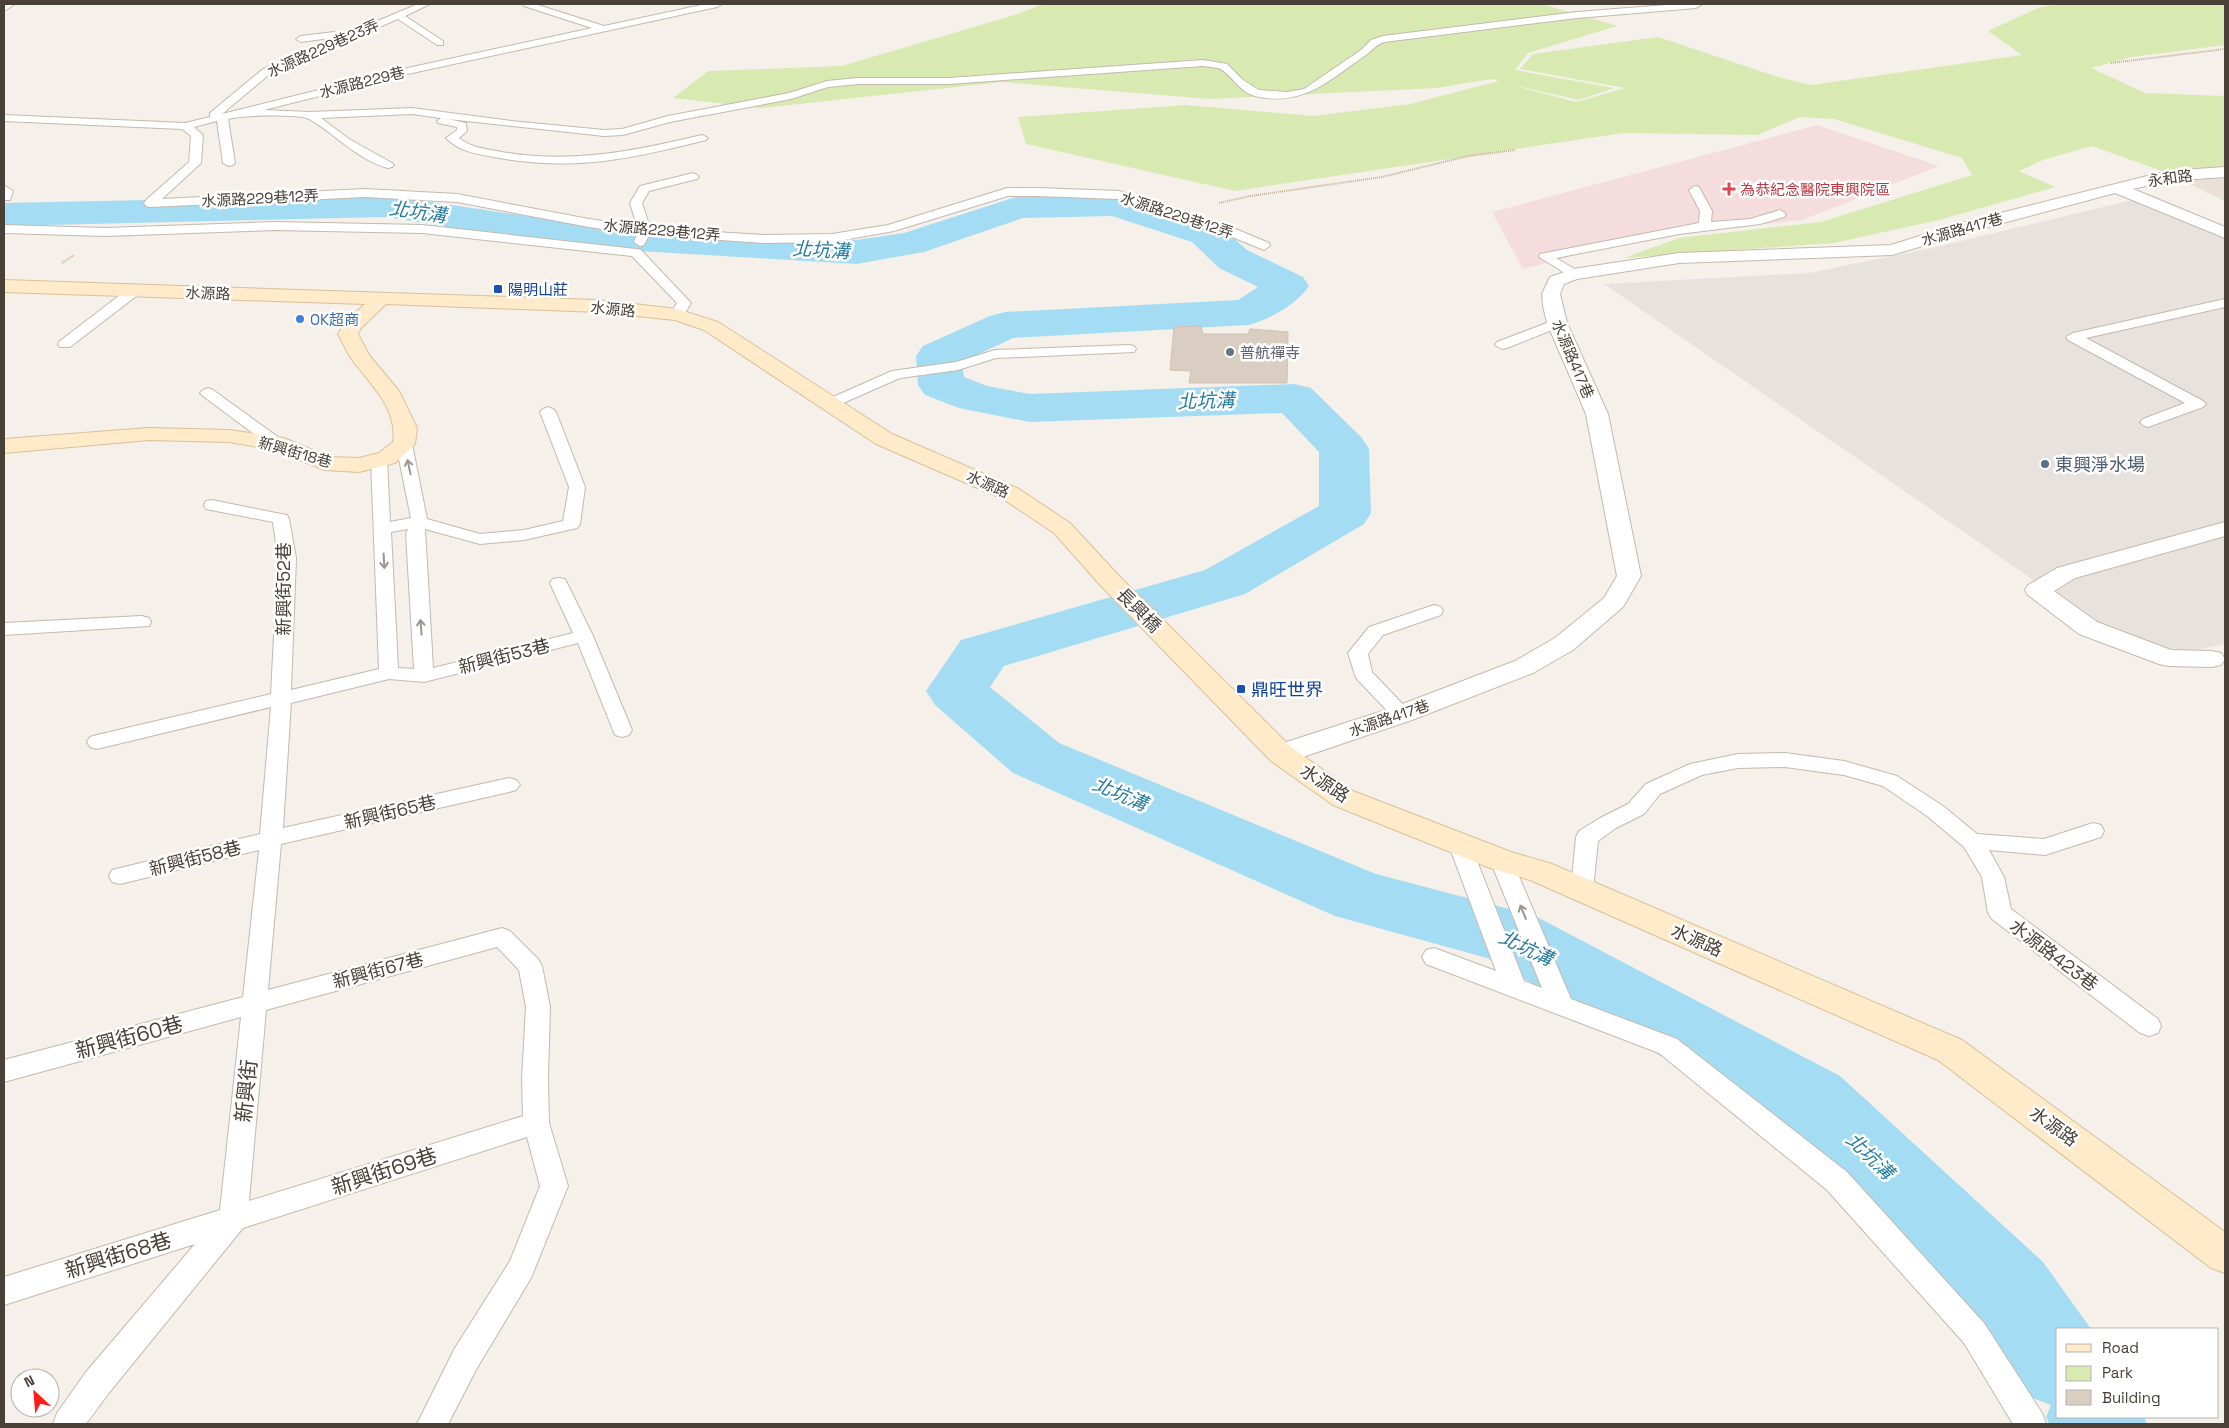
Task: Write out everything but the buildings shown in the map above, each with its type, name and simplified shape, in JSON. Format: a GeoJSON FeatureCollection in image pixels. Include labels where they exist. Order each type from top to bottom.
{"type":"FeatureCollection","features":[{"type":"Feature","properties":{"kind":"street","name":"永和路"},"geometry":{"type":"LineString","coordinates":[[2116,188],[2167,176],[2225,172]]}},
{"type":"Feature","properties":{"kind":"street"},"geometry":{"type":"LineString","coordinates":[[2116,188],[2225,233]]}},
{"type":"Feature","properties":{"kind":"street","name":"水源路417巷"},"geometry":{"type":"LineString","coordinates":[[1281,754],[1402,714],[1524,667],[1564,644],[1614,602],[1629,576],[1597,414],[1557,323],[1551,294],[1556,281],[1573,274],[1679,258],[1892,250],[1967,227],[2116,188]]}},
{"type":"Feature","properties":{"kind":"street","name":"水源路"},"geometry":{"type":"LineString","coordinates":[[4,286],[599,306],[677,315],[711,326],[884,439],[1011,494],[1062,528],[1111,582]]}},
{"type":"Feature","properties":{"kind":"street"},"geometry":{"type":"LineString","coordinates":[[382,298],[353,325],[348,334],[360,357],[389,391],[406,428],[404,444]]}},
{"type":"Feature","properties":{"kind":"street","name":"新興街18巷"},"geometry":{"type":"LineString","coordinates":[[4,446],[149,434],[229,436],[276,444],[326,463],[359,465],[387,458],[404,444]]}},
{"type":"Feature","properties":{"kind":"street"},"geometry":{"type":"LineString","coordinates":[[2212,659],[2168,658],[2088,628],[2037,590],[2066,573],[2225,529]]}},
{"type":"Feature","properties":{"kind":"street","name":"長興橋"},"geometry":{"type":"LineString","coordinates":[[1111,582],[1168,638]]}},
{"type":"Feature","properties":{"kind":"street","name":"水源路"},"geometry":{"type":"LineString","coordinates":[[1168,638],[1281,754],[1343,798],[1501,860],[1541,872],[1950,1050],[2225,1256]]}},
{"type":"Feature","properties":{"kind":"lane"},"geometry":{"type":"LineString","coordinates":[[4,8],[10,4]]}},
{"type":"Feature","properties":{"kind":"lane","name":"水源路229巷23弄"},"geometry":{"type":"LineString","coordinates":[[204,121],[218,112],[267,71],[425,4]]}},
{"type":"Feature","properties":{"kind":"lane"},"geometry":{"type":"LineString","coordinates":[[527,4],[603,29]]}},
{"type":"Feature","properties":{"kind":"lane","name":"水源路229巷"},"geometry":{"type":"LineString","coordinates":[[4,118],[185,126],[403,72],[710,4]]}},
{"type":"Feature","properties":{"kind":"lane"},"geometry":{"type":"LineString","coordinates":[[242,112],[310,115],[412,111],[511,124],[604,133],[623,132],[668,119],[791,96],[827,84],[858,81],[949,80],[1203,63],[1223,66],[1238,82],[1256,93],[1288,95],[1307,91],[1364,52],[1374,42],[1383,39],[1577,15],[1696,5]]}},
{"type":"Feature","properties":{"kind":"lane"},"geometry":{"type":"LineString","coordinates":[[398,15],[440,43]]}},
{"type":"Feature","properties":{"kind":"lane"},"geometry":{"type":"LineString","coordinates":[[301,39],[356,32]]}},
{"type":"Feature","properties":{"kind":"lane"},"geometry":{"type":"LineString","coordinates":[[370,114],[406,116],[462,125],[462,131],[452,138],[459,146],[519,160],[540,162],[585,162],[616,158],[702,138]]}},
{"type":"Feature","properties":{"kind":"lane"},"geometry":{"type":"LineString","coordinates":[[310,115],[345,140],[388,165]]}},
{"type":"Feature","properties":{"kind":"lane"},"geometry":{"type":"LineString","coordinates":[[222,117],[229,164]]}},
{"type":"Feature","properties":{"kind":"lane","name":"水源路229巷12弄"},"geometry":{"type":"LineString","coordinates":[[185,126],[197,135],[195,163],[150,203],[365,193],[457,198],[589,223],[645,231],[764,239],[832,238],[890,228],[1007,192],[1119,195],[1163,208],[1264,246]]}},
{"type":"Feature","properties":{"kind":"lane"},"geometry":{"type":"LineString","coordinates":[[636,253],[645,231],[636,204],[644,190],[693,177]]}},
{"type":"Feature","properties":{"kind":"lane"},"geometry":{"type":"LineString","coordinates":[[1695,190],[1706,211],[1705,226]]}},
{"type":"Feature","properties":{"kind":"lane"},"geometry":{"type":"LineString","coordinates":[[1573,274],[1545,258],[1634,237],[1705,226],[1764,221],[1780,214]]}},
{"type":"Feature","properties":{"kind":"lane"},"geometry":{"type":"LineString","coordinates":[[4,229],[105,232],[274,226],[422,229],[636,253],[684,303],[677,315]]}},
{"type":"Feature","properties":{"kind":"lane"},"geometry":{"type":"LineString","coordinates":[[66,344],[134,290]]}},
{"type":"Feature","properties":{"kind":"lane"},"geometry":{"type":"LineString","coordinates":[[2148,422],[2198,404],[2073,337],[2225,304]]}},
{"type":"Feature","properties":{"kind":"lane"},"geometry":{"type":"LineString","coordinates":[[1502,345],[1557,323]]}},
{"type":"Feature","properties":{"kind":"lane"},"geometry":{"type":"LineString","coordinates":[[830,404],[897,374],[958,366],[995,354],[1129,349]]}},
{"type":"Feature","properties":{"kind":"lane"},"geometry":{"type":"LineString","coordinates":[[208,393],[276,444]]}},
{"type":"Feature","properties":{"kind":"lane"},"geometry":{"type":"LineString","coordinates":[[382,529],[419,522],[480,539],[524,534],[571,524],[577,487],[548,412]]}},
{"type":"Feature","properties":{"kind":"lane"},"geometry":{"type":"LineString","coordinates":[[404,444],[419,522],[415,534],[424,676]]}},
{"type":"Feature","properties":{"kind":"lane"},"geometry":{"type":"LineString","coordinates":[[379,460],[389,673]]}},
{"type":"Feature","properties":{"kind":"lane","name":"新興街52巷"},"geometry":{"type":"LineString","coordinates":[[212,505],[282,519],[286,558],[281,700]]}},
{"type":"Feature","properties":{"kind":"lane"},"geometry":{"type":"LineString","coordinates":[[559,583],[584,636],[622,730]]}},
{"type":"Feature","properties":{"kind":"lane"},"geometry":{"type":"LineString","coordinates":[[1402,714],[1363,674],[1358,653],[1376,631],[1434,611]]}},
{"type":"Feature","properties":{"kind":"lane"},"geometry":{"type":"LineString","coordinates":[[4,629],[142,622]]}},
{"type":"Feature","properties":{"kind":"lane","name":"新興街53巷"},"geometry":{"type":"LineString","coordinates":[[97,742],[389,673],[424,676],[584,636]]}},
{"type":"Feature","properties":{"kind":"lane","name":"新興街"},"geometry":{"type":"LineString","coordinates":[[233,1219],[271,839],[281,700]]}},
{"type":"Feature","properties":{"kind":"lane","name":"水源路423巷"},"geometry":{"type":"LineString","coordinates":[[1582,890],[1587,837],[1608,823],[1636,810],[1653,789],[1697,769],[1738,761],[1785,760],[1844,768],[1890,781],[1935,811],[1972,840],[1993,877],[2000,914],[2149,1026]]}},
{"type":"Feature","properties":{"kind":"lane","name":"新興街65巷"},"geometry":{"type":"LineString","coordinates":[[271,839],[509,785]]}},
{"type":"Feature","properties":{"kind":"lane"},"geometry":{"type":"LineString","coordinates":[[1972,840],[2045,847],[2093,831]]}},
{"type":"Feature","properties":{"kind":"lane","name":"新興街58巷"},"geometry":{"type":"LineString","coordinates":[[120,876],[271,839]]}},
{"type":"Feature","properties":{"kind":"lane"},"geometry":{"type":"LineString","coordinates":[[1459,843],[1514,987]]}},
{"type":"Feature","properties":{"kind":"lane"},"geometry":{"type":"LineString","coordinates":[[1501,860],[1562,1005]]}},
{"type":"Feature","properties":{"kind":"lane","name":"新興街67巷"},"geometry":{"type":"LineString","coordinates":[[255,1003],[502,937],[530,966],[538,1007],[535,1079],[536,1123]]}},
{"type":"Feature","properties":{"kind":"lane"},"geometry":{"type":"LineString","coordinates":[[1434,957],[1668,1046],[1837,1181],[1974,1333],[2031,1424]]}},
{"type":"Feature","properties":{"kind":"lane","name":"新興街60巷"},"geometry":{"type":"LineString","coordinates":[[4,1071],[255,1003]]}},
{"type":"Feature","properties":{"kind":"lane"},"geometry":{"type":"LineString","coordinates":[[432,1424],[466,1358],[521,1269],[554,1186],[536,1123]]}},
{"type":"Feature","properties":{"kind":"lane","name":"新興街69巷"},"geometry":{"type":"LineString","coordinates":[[233,1219],[536,1123]]}},
{"type":"Feature","properties":{"kind":"lane"},"geometry":{"type":"LineString","coordinates":[[68,1424],[98,1383],[233,1219]]}},
{"type":"Feature","properties":{"kind":"lane","name":"新興街68巷"},"geometry":{"type":"LineString","coordinates":[[4,1291],[233,1219]]}},
{"type":"Feature","properties":{"kind":"path"},"geometry":{"type":"LineString","coordinates":[[2111,63],[2225,49]]}},
{"type":"Feature","properties":{"kind":"path"},"geometry":{"type":"LineString","coordinates":[[1218,204],[1250,196],[1382,177],[1468,156],[1515,150]]}},
{"type":"Feature","properties":{"kind":"shaded area","name":"為恭紀念醫院東興院區"},"geometry":{"type":"Polygon","coordinates":[[[1817,125],[1939,166],[1802,220],[1644,237],[1523,269],[1492,212],[1817,125]]]}},
{"type":"Feature","properties":{"kind":"shaded area"},"geometry":{"type":"Polygon","coordinates":[[[2225,166],[2225,201],[2162,171],[2225,166]]]}},
{"type":"Feature","properties":{"kind":"shaded area","name":"東興淨水場"},"geometry":{"type":"Polygon","coordinates":[[[2153,195],[2225,232],[2225,644],[2148,659],[1604,284],[1809,273],[1932,248],[2153,195]]]}},
{"type":"Feature","properties":{"kind":"green space"},"geometry":{"type":"Polygon","coordinates":[[[1044,4],[1542,4],[1617,26],[1528,53],[1515,70],[1614,88],[1579,100],[1508,84],[1576,102],[1625,88],[1520,69],[1533,54],[1658,37],[1781,78],[1811,85],[2022,55],[1988,31],[2038,8],[2058,4],[2225,4],[2225,45],[2132,57],[2091,68],[2145,93],[2225,96],[2225,166],[2162,171],[2092,146],[2043,160],[2019,171],[2055,187],[1939,220],[1834,243],[1624,258],[1679,238],[1821,222],[1972,175],[1962,158],[1834,119],[1800,117],[1757,135],[1623,133],[1235,191],[1026,144],[1018,117],[1186,105],[1313,116],[1410,104],[1499,81],[1492,79],[1437,88],[1210,99],[1002,82],[761,108],[673,98],[708,71],[842,66],[1011,16],[1044,4]]]}},
{"type":"Feature","properties":{"kind":"waterway","name":"北坑溝"},"geometry":{"type":"LineString","coordinates":[[4,215],[386,206],[572,235],[856,252],[910,244],[1019,207],[1115,205],[1206,234],[1233,259],[1288,286],[1248,312],[1005,325],[939,356],[941,385],[976,398],[1030,408],[1294,398],[1344,449],[1345,513],[1225,582],[982,653],[957,691],[1036,758],[1360,897],[1509,936],[1811,1100],[2011,1292],[2056,1359]]}},
{"type":"Feature","properties":{"kind":"waterway","name":"北坑溝"},"geometry":{"type":"LineString","coordinates":[[2095,1418],[2099,1424]]}},
{"type":"Feature","properties":{"kind":"place","name":"為恭紀念醫院東興院區"},"geometry":{"type":"Point","coordinates":[1729,189]}},
{"type":"Feature","properties":{"kind":"place","name":"陽明山莊"},"geometry":{"type":"Point","coordinates":[498,289]}},
{"type":"Feature","properties":{"kind":"place","name":"OK超商"},"geometry":{"type":"Point","coordinates":[300,319]}},
{"type":"Feature","properties":{"kind":"place","name":"普航禪寺"},"geometry":{"type":"Point","coordinates":[1230,352]}},
{"type":"Feature","properties":{"kind":"place","name":"東興淨水場"},"geometry":{"type":"Point","coordinates":[2045,464]}},
{"type":"Feature","properties":{"kind":"place","name":"鼎旺世界"},"geometry":{"type":"Point","coordinates":[1241,689]}}]}
